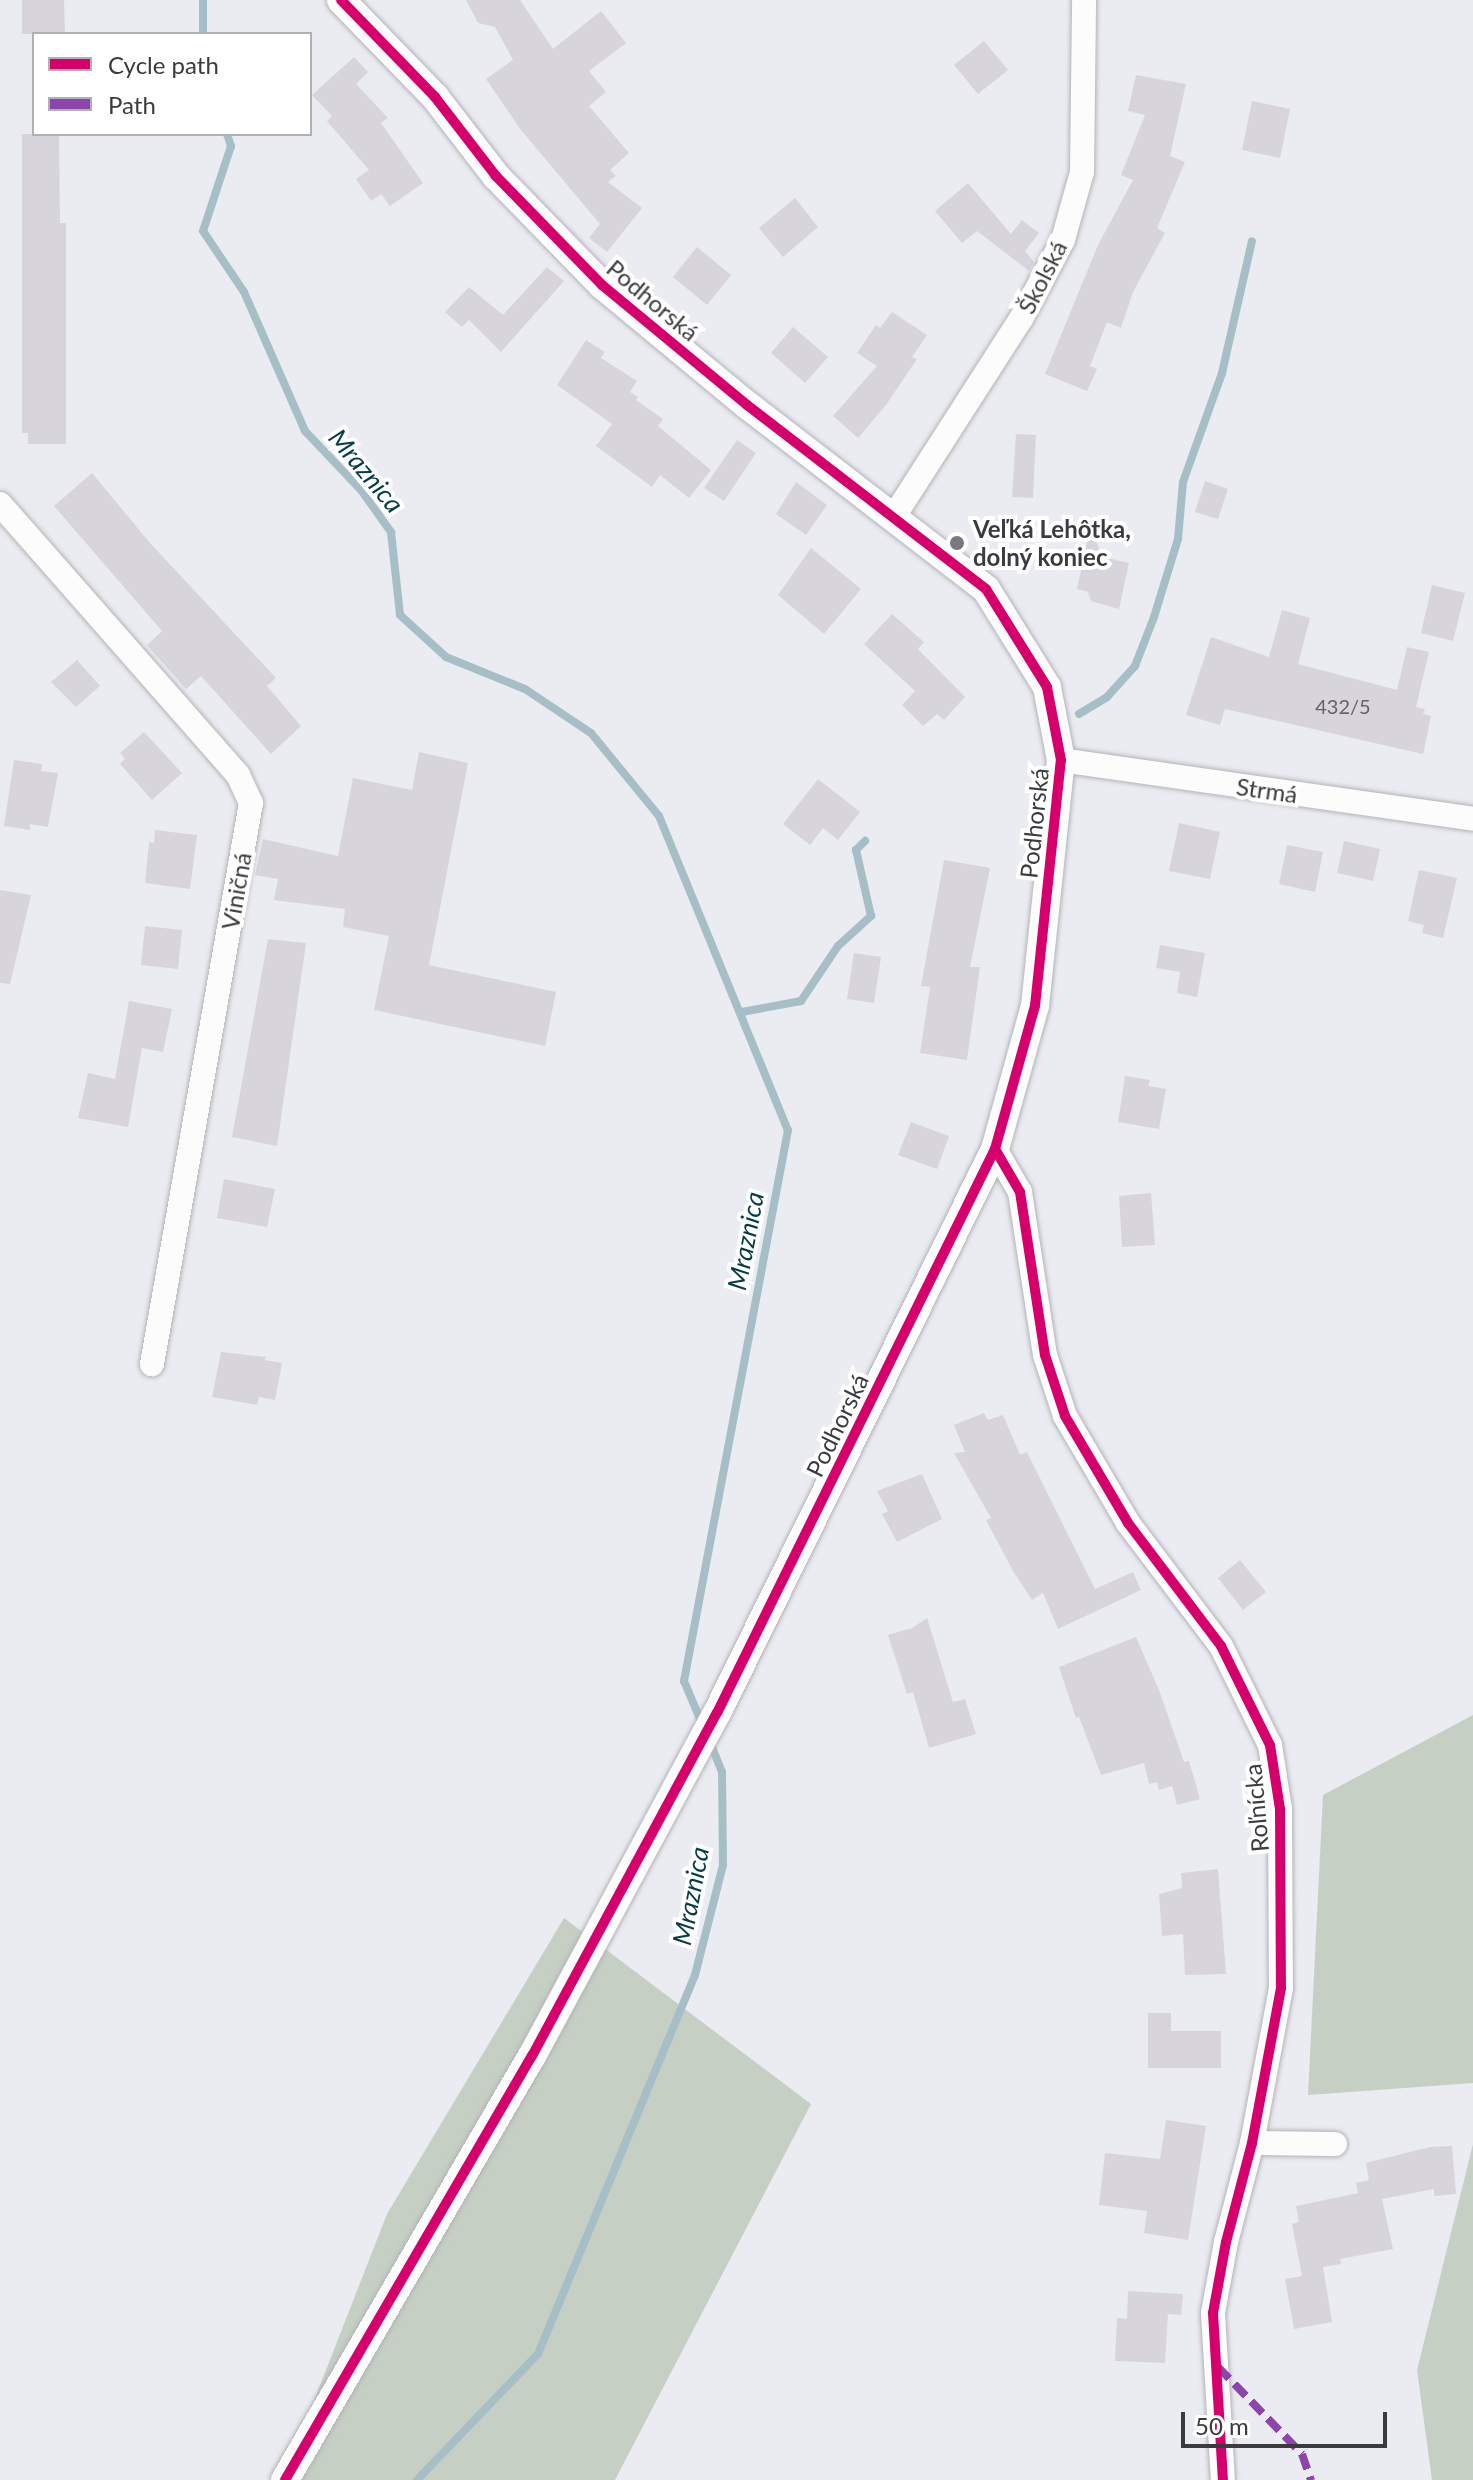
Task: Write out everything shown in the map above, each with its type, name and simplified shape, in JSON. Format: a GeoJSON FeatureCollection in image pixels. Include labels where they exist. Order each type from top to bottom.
{"type":"FeatureCollection","features":[{"type":"Feature","properties":{"kind":"street","name":"Podhorská"},"geometry":{"type":"LineString","coordinates":[[285,2480],[532,2056],[698,1749],[995,1149],[1035,1006],[1061,760],[1047,687],[986,589],[602,285],[496,176],[435,97],[341,0]]}},
{"type":"Feature","properties":{"kind":"street","name":"Školská"},"geometry":{"type":"LineString","coordinates":[[893,518],[1021,319],[1063,240],[1082,172],[1084,0]]}},
{"type":"Feature","properties":{"kind":"street","name":"Viničná"},"geometry":{"type":"LineString","coordinates":[[0,504],[238,775],[251,803],[152,1364]]}},
{"type":"Feature","properties":{"kind":"street","name":"Strmá"},"geometry":{"type":"LineString","coordinates":[[1061,760],[1473,819]]}},
{"type":"Feature","properties":{"kind":"street","name":"Roľnícka"},"geometry":{"type":"LineString","coordinates":[[995,1149],[1020,1192],[1045,1355],[1065,1416],[1128,1523],[1221,1646],[1270,1745],[1280,1809],[1281,1988],[1252,2143],[1226,2242],[1213,2313],[1223,2480]]}},
{"type":"Feature","properties":{"kind":"street"},"geometry":{"type":"LineString","coordinates":[[1252,2143],[1335,2144]]}},
{"type":"Feature","properties":{"kind":"shaded area"},"geometry":{"type":"Polygon","coordinates":[[[1473,1715],[1473,2083],[1308,2095],[1323,1795],[1473,1715]]]}},
{"type":"Feature","properties":{"kind":"shaded area"},"geometry":{"type":"Polygon","coordinates":[[[564,1918],[811,2104],[615,2480],[283,2480],[387,2214],[564,1918]]]}},
{"type":"Feature","properties":{"kind":"shaded area"},"geometry":{"type":"Polygon","coordinates":[[[1473,2144],[1473,2480],[1432,2480],[1417,2370],[1473,2144]]]}},
{"type":"Feature","properties":{"kind":"building"},"geometry":{"type":"Polygon","coordinates":[[[22,0],[64,0],[65,32],[22,34],[22,0]]]}},
{"type":"Feature","properties":{"kind":"building"},"geometry":{"type":"Polygon","coordinates":[[[466,0],[520,0],[553,49],[601,11],[626,43],[589,71],[606,92],[589,106],[629,153],[610,170],[616,176],[608,182],[642,208],[607,252],[589,238],[600,224],[521,130],[486,79],[513,60],[495,27],[478,23],[466,0]]]}},
{"type":"Feature","properties":{"kind":"building"},"geometry":{"type":"Polygon","coordinates":[[[984,41],[1008,70],[978,94],[954,65],[984,41]]]}},
{"type":"Feature","properties":{"kind":"building"},"geometry":{"type":"Polygon","coordinates":[[[354,57],[368,72],[356,84],[388,118],[381,123],[423,183],[390,206],[381,194],[371,201],[356,179],[369,170],[327,121],[332,116],[312,95],[354,57]]]}},
{"type":"Feature","properties":{"kind":"building"},"geometry":{"type":"Polygon","coordinates":[[[1136,75],[1186,84],[1170,156],[1185,162],[1157,228],[1165,233],[1133,292],[1121,328],[1107,322],[1090,366],[1097,369],[1087,391],[1045,374],[1098,245],[1133,180],[1121,175],[1145,115],[1128,111],[1136,75]]]}},
{"type":"Feature","properties":{"kind":"building"},"geometry":{"type":"Polygon","coordinates":[[[1252,101],[1290,109],[1280,158],[1242,150],[1252,101]]]}},
{"type":"Feature","properties":{"kind":"building"},"geometry":{"type":"Polygon","coordinates":[[[22,134],[59,136],[60,223],[66,223],[66,444],[28,444],[28,433],[22,433],[22,134]]]}},
{"type":"Feature","properties":{"kind":"building"},"geometry":{"type":"Polygon","coordinates":[[[968,183],[1011,234],[1022,220],[1039,233],[1025,251],[1034,262],[1029,271],[977,231],[962,243],[935,211],[968,183]]]}},
{"type":"Feature","properties":{"kind":"building"},"geometry":{"type":"Polygon","coordinates":[[[795,198],[818,227],[783,257],[759,228],[795,198]]]}},
{"type":"Feature","properties":{"kind":"building"},"geometry":{"type":"Polygon","coordinates":[[[697,247],[731,275],[707,305],[673,277],[697,247]]]}},
{"type":"Feature","properties":{"kind":"building"},"geometry":{"type":"Polygon","coordinates":[[[547,267],[564,281],[501,352],[469,320],[462,327],[445,312],[469,287],[503,315],[547,267]]]}},
{"type":"Feature","properties":{"kind":"building"},"geometry":{"type":"Polygon","coordinates":[[[892,312],[927,335],[912,357],[917,359],[886,405],[858,438],[833,416],[877,366],[857,353],[876,325],[880,328],[892,312]]]}},
{"type":"Feature","properties":{"kind":"building"},"geometry":{"type":"Polygon","coordinates":[[[793,327],[828,357],[805,383],[771,353],[793,327]]]}},
{"type":"Feature","properties":{"kind":"building"},"geometry":{"type":"Polygon","coordinates":[[[586,340],[605,352],[601,358],[637,381],[630,392],[638,397],[636,400],[663,419],[658,426],[711,470],[689,498],[660,475],[652,487],[596,446],[612,424],[557,385],[586,340]]]}},
{"type":"Feature","properties":{"kind":"building"},"geometry":{"type":"Polygon","coordinates":[[[1016,434],[1036,435],[1033,498],[1012,497],[1016,434]]]}},
{"type":"Feature","properties":{"kind":"building"},"geometry":{"type":"Polygon","coordinates":[[[737,440],[756,453],[724,501],[704,488],[737,440]]]}},
{"type":"Feature","properties":{"kind":"building"},"geometry":{"type":"Polygon","coordinates":[[[92,473],[150,543],[276,678],[267,686],[301,726],[271,754],[201,676],[186,689],[147,645],[162,631],[54,506],[92,473]]]}},
{"type":"Feature","properties":{"kind":"building"},"geometry":{"type":"Polygon","coordinates":[[[1205,481],[1228,489],[1218,519],[1195,512],[1205,481]]]}},
{"type":"Feature","properties":{"kind":"building"},"geometry":{"type":"Polygon","coordinates":[[[796,482],[827,505],[806,535],[776,514],[796,482]]]}},
{"type":"Feature","properties":{"kind":"building"},"geometry":{"type":"Polygon","coordinates":[[[1090,528],[1103,557],[1129,563],[1119,609],[1091,601],[1088,592],[1077,589],[1090,528]]]}},
{"type":"Feature","properties":{"kind":"building"},"geometry":{"type":"Polygon","coordinates":[[[811,548],[861,589],[824,634],[778,595],[811,548]]]}},
{"type":"Feature","properties":{"kind":"building"},"geometry":{"type":"Polygon","coordinates":[[[1432,585],[1465,593],[1453,641],[1421,633],[1432,585]]]}},
{"type":"Feature","properties":{"kind":"building"},"geometry":{"type":"Polygon","coordinates":[[[1282,610],[1310,618],[1298,664],[1397,690],[1407,647],[1429,652],[1416,707],[1425,709],[1423,714],[1431,716],[1423,754],[1225,709],[1220,725],[1186,715],[1211,637],[1269,657],[1282,610]]]}},
{"type":"Feature","properties":{"kind":"building"},"geometry":{"type":"Polygon","coordinates":[[[892,614],[924,642],[918,649],[965,697],[944,720],[937,714],[923,726],[902,705],[915,691],[864,644],[892,614]]]}},
{"type":"Feature","properties":{"kind":"building"},"geometry":{"type":"Polygon","coordinates":[[[77,660],[100,686],[76,707],[51,682],[77,660]]]}},
{"type":"Feature","properties":{"kind":"building"},"geometry":{"type":"Polygon","coordinates":[[[144,732],[182,773],[152,800],[120,764],[125,759],[120,753],[144,732]]]}},
{"type":"Feature","properties":{"kind":"building"},"geometry":{"type":"Polygon","coordinates":[[[419,752],[468,763],[429,965],[556,992],[545,1046],[374,1010],[389,936],[343,927],[345,909],[274,900],[278,879],[255,875],[263,839],[338,856],[353,778],[412,790],[419,752]]]}},
{"type":"Feature","properties":{"kind":"building"},"geometry":{"type":"Polygon","coordinates":[[[14,760],[42,764],[41,771],[58,773],[48,827],[30,824],[30,830],[4,826],[14,760]]]}},
{"type":"Feature","properties":{"kind":"building"},"geometry":{"type":"Polygon","coordinates":[[[818,779],[860,812],[838,840],[823,828],[810,845],[783,824],[818,779]]]}},
{"type":"Feature","properties":{"kind":"building"},"geometry":{"type":"Polygon","coordinates":[[[1179,823],[1220,832],[1210,879],[1169,871],[1179,823]]]}},
{"type":"Feature","properties":{"kind":"building"},"geometry":{"type":"Polygon","coordinates":[[[155,830],[197,835],[190,889],[145,883],[149,842],[154,843],[155,830]]]}},
{"type":"Feature","properties":{"kind":"building"},"geometry":{"type":"Polygon","coordinates":[[[1344,841],[1380,849],[1373,881],[1337,873],[1344,841]]]}},
{"type":"Feature","properties":{"kind":"building"},"geometry":{"type":"Polygon","coordinates":[[[1287,845],[1323,852],[1315,892],[1279,884],[1287,845]]]}},
{"type":"Feature","properties":{"kind":"building"},"geometry":{"type":"Polygon","coordinates":[[[944,860],[990,868],[970,967],[980,967],[967,1060],[920,1053],[930,987],[921,986],[944,860]]]}},
{"type":"Feature","properties":{"kind":"building"},"geometry":{"type":"Polygon","coordinates":[[[1419,870],[1457,878],[1443,938],[1422,933],[1424,925],[1408,921],[1419,870]]]}},
{"type":"Feature","properties":{"kind":"building"},"geometry":{"type":"Polygon","coordinates":[[[0,890],[31,895],[10,984],[0,983],[0,890]]]}},
{"type":"Feature","properties":{"kind":"building"},"geometry":{"type":"Polygon","coordinates":[[[145,926],[182,930],[178,969],[141,965],[145,926]]]}},
{"type":"Feature","properties":{"kind":"building"},"geometry":{"type":"Polygon","coordinates":[[[268,939],[306,943],[277,1146],[232,1137],[268,939]]]}},
{"type":"Feature","properties":{"kind":"building"},"geometry":{"type":"Polygon","coordinates":[[[1160,945],[1205,953],[1197,997],[1177,993],[1180,972],[1156,968],[1160,945]]]}},
{"type":"Feature","properties":{"kind":"building"},"geometry":{"type":"Polygon","coordinates":[[[854,953],[881,957],[874,1003],[847,999],[854,953]]]}},
{"type":"Feature","properties":{"kind":"building"},"geometry":{"type":"Polygon","coordinates":[[[129,1001],[172,1009],[163,1052],[142,1048],[128,1127],[78,1118],[88,1073],[115,1079],[129,1001]]]}},
{"type":"Feature","properties":{"kind":"building"},"geometry":{"type":"Polygon","coordinates":[[[1125,1076],[1150,1080],[1148,1086],[1166,1089],[1159,1129],[1118,1122],[1125,1076]]]}},
{"type":"Feature","properties":{"kind":"building"},"geometry":{"type":"Polygon","coordinates":[[[911,1122],[949,1136],[937,1169],[898,1155],[911,1122]]]}},
{"type":"Feature","properties":{"kind":"building"},"geometry":{"type":"Polygon","coordinates":[[[224,1179],[275,1189],[267,1227],[217,1218],[224,1179]]]}},
{"type":"Feature","properties":{"kind":"building"},"geometry":{"type":"Polygon","coordinates":[[[1151,1193],[1155,1245],[1122,1247],[1119,1196],[1151,1193]]]}},
{"type":"Feature","properties":{"kind":"building"},"geometry":{"type":"Polygon","coordinates":[[[221,1352],[266,1357],[265,1360],[282,1363],[275,1400],[259,1397],[257,1405],[212,1397],[221,1352]]]}},
{"type":"Feature","properties":{"kind":"building"},"geometry":{"type":"Polygon","coordinates":[[[984,1413],[988,1420],[1003,1415],[1020,1455],[1027,1452],[1095,1589],[1133,1572],[1141,1590],[1058,1629],[1043,1593],[1032,1600],[1013,1571],[986,1520],[991,1518],[954,1453],[965,1452],[954,1425],[984,1413]]]}},
{"type":"Feature","properties":{"kind":"building"},"geometry":{"type":"Polygon","coordinates":[[[922,1474],[942,1519],[897,1542],[882,1514],[888,1511],[877,1491],[922,1474]]]}},
{"type":"Feature","properties":{"kind":"building"},"geometry":{"type":"Polygon","coordinates":[[[1240,1560],[1266,1592],[1243,1610],[1218,1578],[1240,1560]]]}},
{"type":"Feature","properties":{"kind":"building"},"geometry":{"type":"Polygon","coordinates":[[[927,1618],[953,1702],[965,1699],[976,1734],[929,1748],[913,1692],[907,1694],[888,1635],[912,1628],[927,1618]]]}},
{"type":"Feature","properties":{"kind":"building"},"geometry":{"type":"Polygon","coordinates":[[[1136,1637],[1159,1690],[1184,1762],[1189,1761],[1200,1799],[1177,1805],[1172,1786],[1159,1790],[1157,1782],[1149,1784],[1144,1763],[1101,1775],[1079,1717],[1076,1718],[1059,1667],[1136,1637]]]}},
{"type":"Feature","properties":{"kind":"building"},"geometry":{"type":"Polygon","coordinates":[[[1218,1869],[1226,1974],[1185,1975],[1183,1934],[1162,1936],[1159,1894],[1182,1888],[1181,1873],[1218,1869]]]}},
{"type":"Feature","properties":{"kind":"building"},"geometry":{"type":"Polygon","coordinates":[[[1148,2013],[1171,2013],[1171,2031],[1221,2031],[1221,2068],[1148,2068],[1148,2013]]]}},
{"type":"Feature","properties":{"kind":"building"},"geometry":{"type":"Polygon","coordinates":[[[1166,2120],[1206,2126],[1188,2240],[1144,2233],[1147,2211],[1099,2205],[1105,2153],[1160,2159],[1166,2120]]]}},
{"type":"Feature","properties":{"kind":"building"},"geometry":{"type":"Polygon","coordinates":[[[1452,2146],[1456,2194],[1434,2196],[1434,2189],[1382,2199],[1393,2249],[1340,2259],[1341,2264],[1323,2267],[1332,2322],[1294,2329],[1285,2279],[1302,2276],[1292,2224],[1299,2222],[1296,2206],[1358,2193],[1356,2183],[1369,2180],[1366,2163],[1430,2147],[1452,2146]]]}},
{"type":"Feature","properties":{"kind":"building"},"geometry":{"type":"Polygon","coordinates":[[[1128,2291],[1183,2294],[1181,2315],[1168,2314],[1165,2363],[1115,2361],[1117,2318],[1127,2319],[1128,2291]]]}},
{"type":"Feature","properties":{"kind":"waterway","name":"Mraznica"},"geometry":{"type":"LineString","coordinates":[[203,0],[203,32]]}},
{"type":"Feature","properties":{"kind":"waterway","name":"Mraznica"},"geometry":{"type":"LineString","coordinates":[[228,136],[231,146],[203,231],[244,292],[305,431],[361,490],[391,532],[400,615],[446,657],[525,689],[591,733],[659,816],[788,1130],[684,1681],[703,1726]]}},
{"type":"Feature","properties":{"kind":"waterway"},"geometry":{"type":"LineString","coordinates":[[1079,714],[1107,697],[1135,666],[1154,617],[1178,539],[1183,482],[1222,373],[1252,241]]}},
{"type":"Feature","properties":{"kind":"waterway"},"geometry":{"type":"LineString","coordinates":[[742,1012],[801,1001],[838,946],[871,916],[856,850],[865,841]]}},
{"type":"Feature","properties":{"kind":"waterway","name":"Mraznica"},"geometry":{"type":"LineString","coordinates":[[417,2480],[538,2354],[695,1975],[723,1865],[722,1772],[710,1743]]}},
{"type":"Feature","properties":{"kind":"marked path"},"geometry":{"type":"LineString","coordinates":[[1218,2367],[1302,2454],[1311,2480]]}},
{"type":"Feature","properties":{"kind":"cycle path"},"geometry":{"type":"LineString","coordinates":[[285,2480],[532,2056],[717,1713],[995,1149],[1035,1006],[1061,760],[1047,687],[986,589],[747,405],[602,285],[496,176],[435,97],[341,0]]}},
{"type":"Feature","properties":{"kind":"cycle path"},"geometry":{"type":"LineString","coordinates":[[995,1149],[1020,1192],[1045,1355],[1065,1416],[1128,1523],[1221,1646],[1270,1745],[1280,1809],[1281,1988],[1252,2143],[1226,2242],[1213,2313],[1223,2480]]}},
{"type":"Feature","properties":{"kind":"place","name":"Veľká Lehôtka, dolný koniec"},"geometry":{"type":"Point","coordinates":[957,543]}}]}
